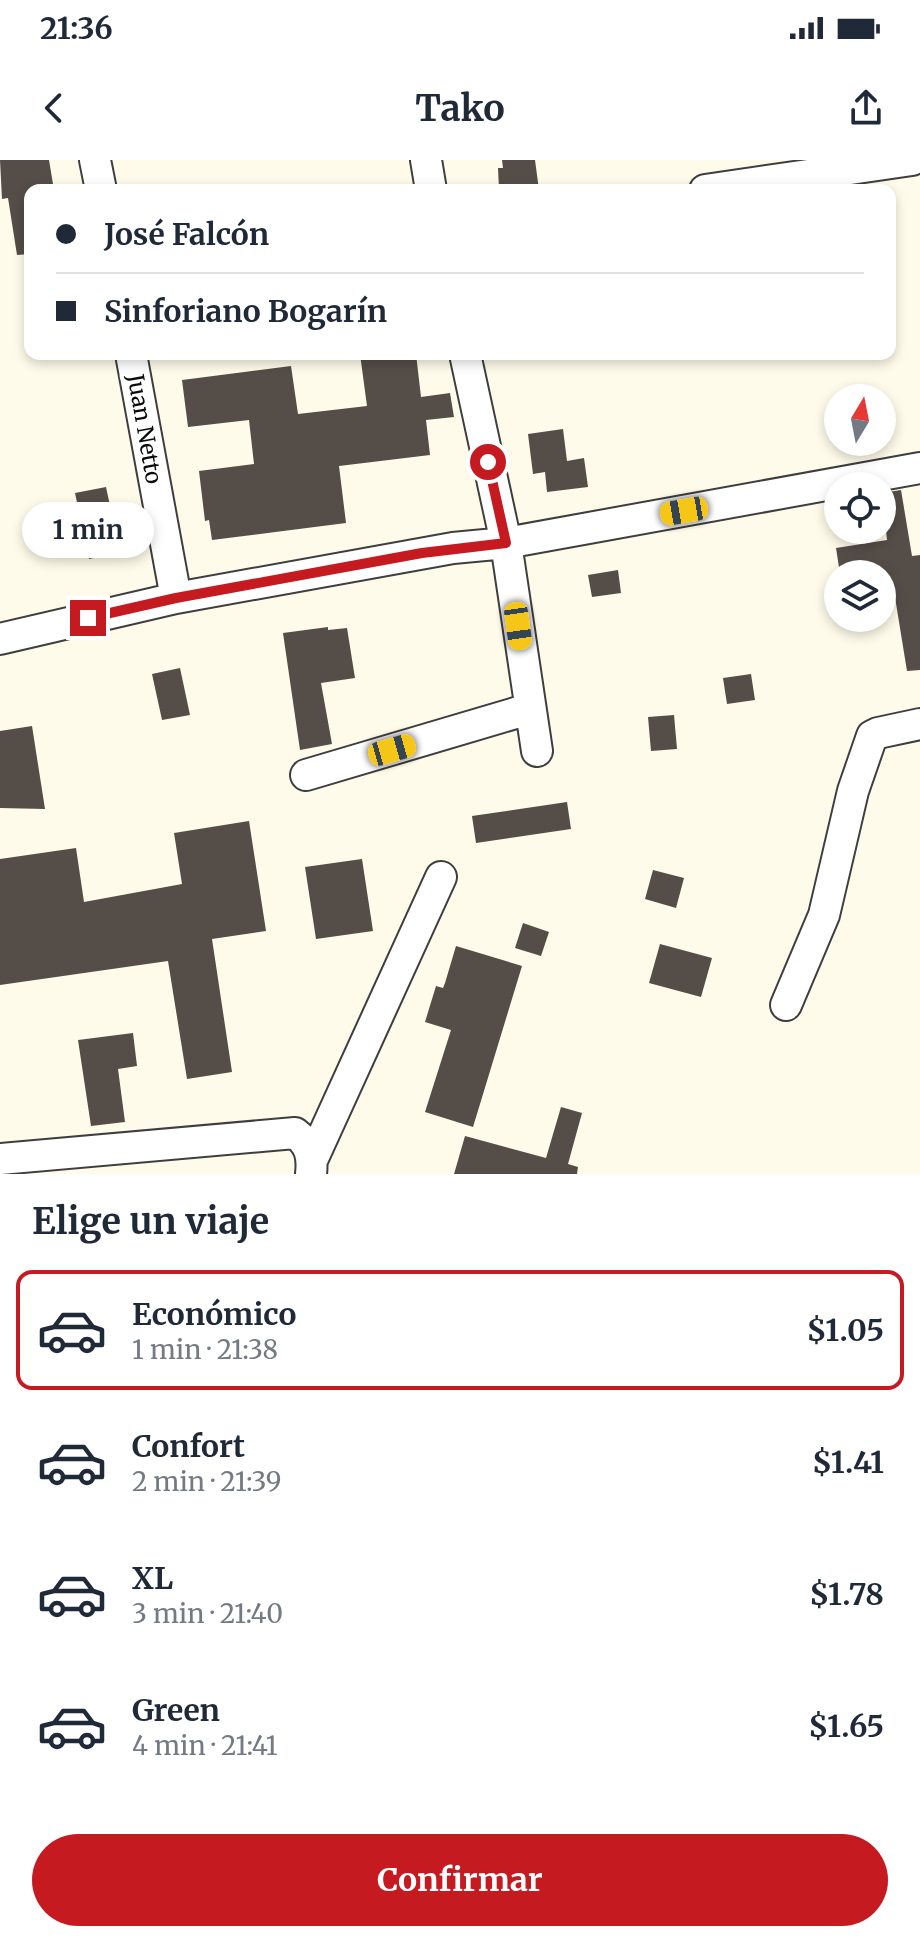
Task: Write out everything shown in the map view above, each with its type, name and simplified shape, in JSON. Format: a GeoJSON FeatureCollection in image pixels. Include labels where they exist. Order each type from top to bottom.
{"type":"FeatureCollection","features":[{"type":"Feature","properties":{"kind":"street"},"geometry":{"type":"LineString","coordinates":[[95,160],[100,184]]}},
{"type":"Feature","properties":{"kind":"street"},"geometry":{"type":"LineString","coordinates":[[426,160],[430,184]]}},
{"type":"Feature","properties":{"kind":"street"},"geometry":{"type":"LineString","coordinates":[[746,184],[912,160]]}},
{"type":"Feature","properties":{"kind":"street","name":"Juan Netto"},"geometry":{"type":"LineString","coordinates":[[132,360],[176,598]]}},
{"type":"Feature","properties":{"kind":"street"},"geometry":{"type":"LineString","coordinates":[[466,360],[506,543],[537,751]]}},
{"type":"Feature","properties":{"kind":"street"},"geometry":{"type":"LineString","coordinates":[[0,639],[176,598],[453,548],[506,543],[920,468]]}},
{"type":"Feature","properties":{"kind":"street"},"geometry":{"type":"LineString","coordinates":[[306,775],[529,709]]}},
{"type":"Feature","properties":{"kind":"street"},"geometry":{"type":"LineString","coordinates":[[786,1005],[824,915],[853,791],[872,736],[920,724]]}},
{"type":"Feature","properties":{"kind":"street"},"geometry":{"type":"LineString","coordinates":[[312,1166],[441,877]]}},
{"type":"Feature","properties":{"kind":"street"},"geometry":{"type":"LineString","coordinates":[[0,1159],[295,1133],[305,1141],[312,1166]]}},
{"type":"Feature","properties":{"kind":"building"},"geometry":{"type":"Polygon","coordinates":[[[0,160],[49,160],[53,184],[24,184],[24,254],[17,255],[8,198],[2,199],[0,160]]]}},
{"type":"Feature","properties":{"kind":"building"},"geometry":{"type":"Polygon","coordinates":[[[502,160],[535,160],[538,184],[499,184],[498,168],[503,168],[502,160]]]}},
{"type":"Feature","properties":{"kind":"building"},"geometry":{"type":"Polygon","coordinates":[[[361,360],[417,360],[421,397],[450,393],[454,417],[426,420],[430,455],[339,466],[346,523],[212,540],[209,520],[205,521],[199,471],[254,464],[249,420],[188,427],[182,380],[291,366],[298,414],[367,406],[361,360]]]}},
{"type":"Feature","properties":{"kind":"building"},"geometry":{"type":"Polygon","coordinates":[[[563,429],[567,461],[584,458],[588,487],[547,492],[545,472],[533,474],[528,434],[563,429]]]}},
{"type":"Feature","properties":{"kind":"building"},"geometry":{"type":"Polygon","coordinates":[[[106,487],[120,552],[89,559],[75,493],[106,487]]]}},
{"type":"Feature","properties":{"kind":"building"},"geometry":{"type":"Polygon","coordinates":[[[901,490],[912,556],[920,555],[920,670],[907,671],[896,603],[896,560],[838,560],[836,548],[896,544],[896,491],[901,490]]]}},
{"type":"Feature","properties":{"kind":"building"},"geometry":{"type":"Polygon","coordinates":[[[618,570],[621,593],[592,597],[588,575],[618,570]]]}},
{"type":"Feature","properties":{"kind":"building"},"geometry":{"type":"Polygon","coordinates":[[[328,627],[328,630],[347,628],[355,678],[321,683],[332,744],[300,750],[283,633],[328,627]]]}},
{"type":"Feature","properties":{"kind":"building"},"geometry":{"type":"Polygon","coordinates":[[[180,668],[190,715],[162,720],[152,674],[180,668]]]}},
{"type":"Feature","properties":{"kind":"building"},"geometry":{"type":"Polygon","coordinates":[[[751,674],[755,700],[727,704],[723,678],[751,674]]]}},
{"type":"Feature","properties":{"kind":"building"},"geometry":{"type":"Polygon","coordinates":[[[674,715],[677,749],[651,751],[648,717],[674,715]]]}},
{"type":"Feature","properties":{"kind":"building"},"geometry":{"type":"Polygon","coordinates":[[[32,726],[45,809],[0,808],[0,731],[32,726]]]}},
{"type":"Feature","properties":{"kind":"building"},"geometry":{"type":"Polygon","coordinates":[[[567,802],[571,829],[476,843],[472,816],[567,802]]]}},
{"type":"Feature","properties":{"kind":"building"},"geometry":{"type":"Polygon","coordinates":[[[249,821],[266,931],[212,939],[232,1072],[187,1079],[168,961],[0,985],[0,859],[76,848],[84,902],[182,884],[174,833],[249,821]]]}},
{"type":"Feature","properties":{"kind":"building"},"geometry":{"type":"Polygon","coordinates":[[[362,859],[373,931],[316,939],[305,867],[362,859]]]}},
{"type":"Feature","properties":{"kind":"building"},"geometry":{"type":"Polygon","coordinates":[[[653,870],[684,878],[676,908],[645,899],[653,870]]]}},
{"type":"Feature","properties":{"kind":"building"},"geometry":{"type":"Polygon","coordinates":[[[523,923],[549,932],[541,956],[515,948],[523,923]]]}},
{"type":"Feature","properties":{"kind":"building"},"geometry":{"type":"Polygon","coordinates":[[[660,944],[712,958],[701,997],[649,983],[660,944]]]}},
{"type":"Feature","properties":{"kind":"building"},"geometry":{"type":"Polygon","coordinates":[[[456,946],[522,966],[473,1127],[425,1112],[451,1030],[425,1022],[436,986],[443,988],[456,946]]]}},
{"type":"Feature","properties":{"kind":"building"},"geometry":{"type":"Polygon","coordinates":[[[133,1033],[137,1066],[118,1069],[125,1122],[91,1126],[78,1040],[133,1033]]]}},
{"type":"Feature","properties":{"kind":"building"},"geometry":{"type":"Polygon","coordinates":[[[561,1107],[582,1113],[568,1164],[578,1167],[577,1174],[454,1174],[465,1136],[546,1158],[561,1107]]]}},
{"type":"Feature","properties":{"kind":"route"},"geometry":{"type":"LineString","coordinates":[[88,618],[176,598],[422,553],[506,543],[488,462]]}}]}
